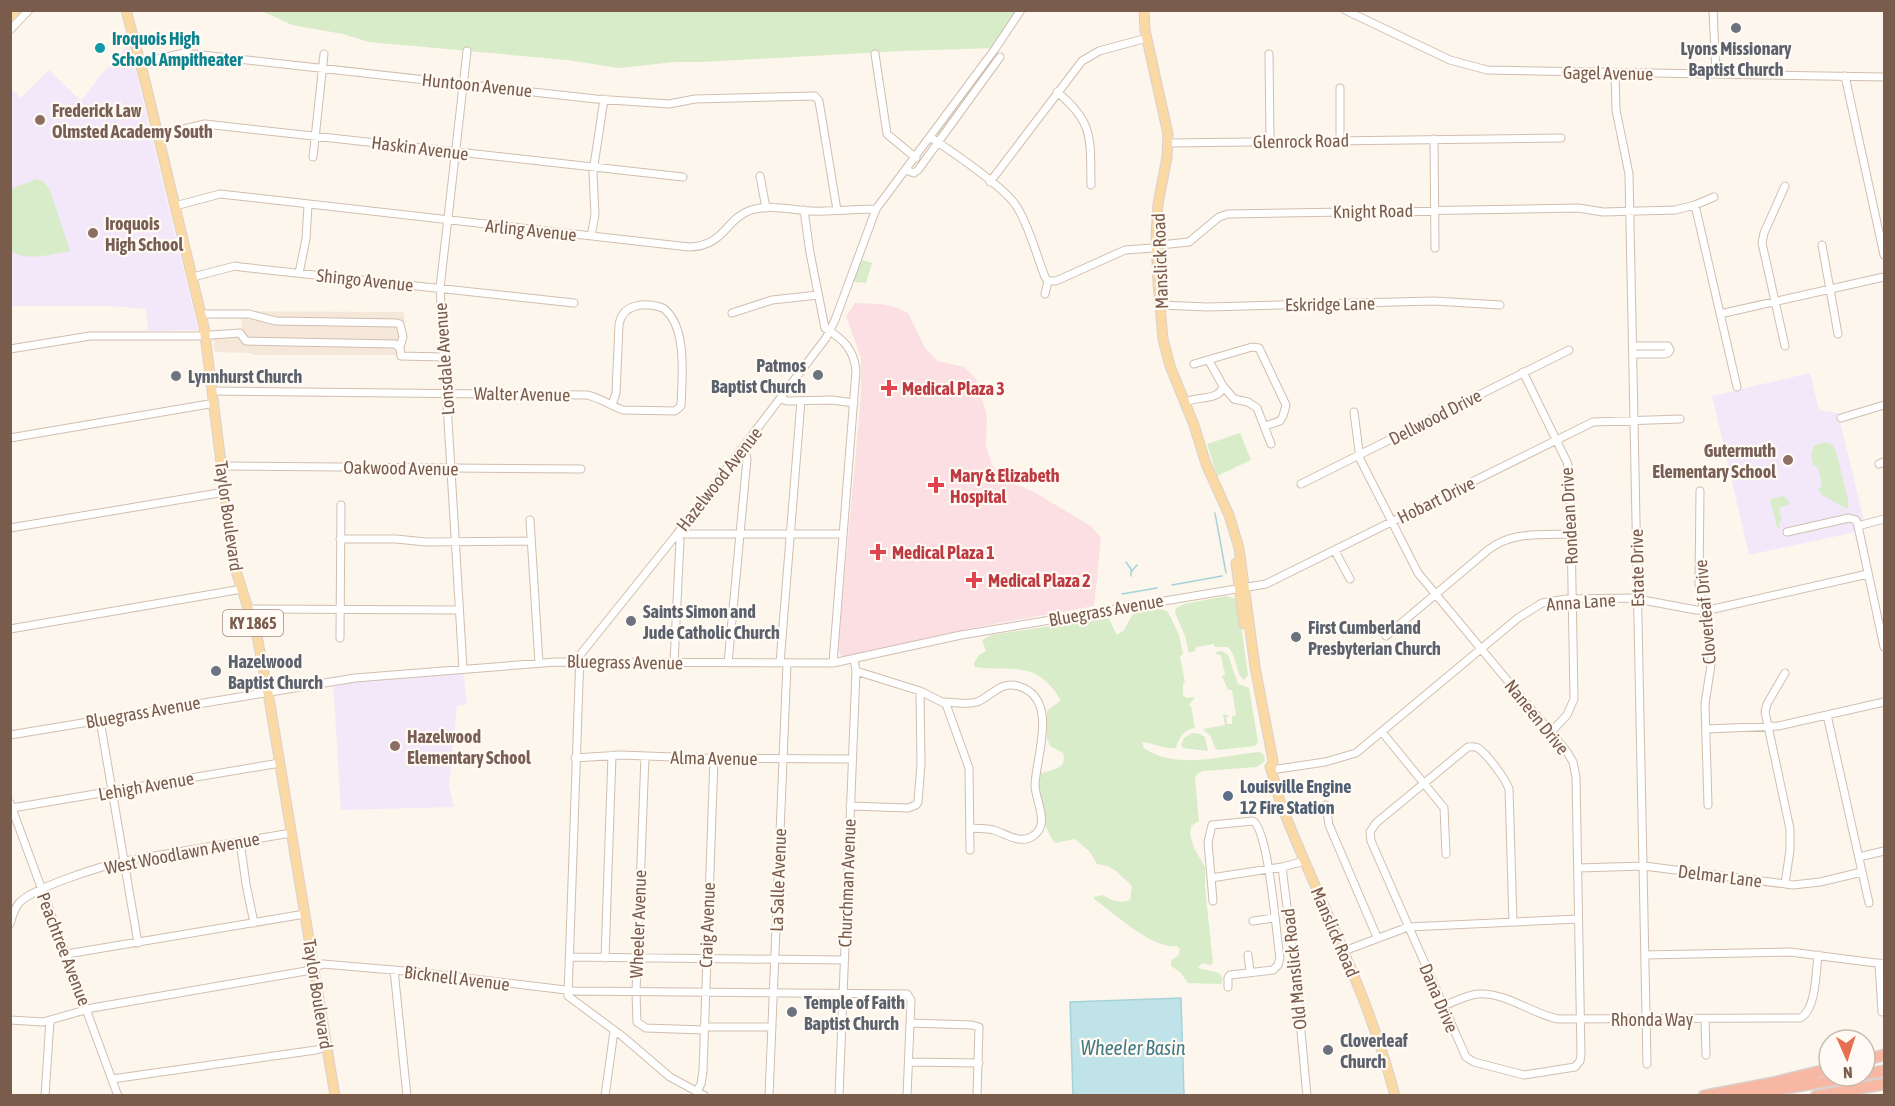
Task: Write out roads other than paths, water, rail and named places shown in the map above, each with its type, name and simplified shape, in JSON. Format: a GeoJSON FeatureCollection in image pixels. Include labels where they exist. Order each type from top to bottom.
{"type":"FeatureCollection","features":[{"type":"Feature","properties":{"kind":"highway"},"geometry":{"type":"LineString","coordinates":[[1704,1095],[1772,1083],[1817,1072]]}},
{"type":"Feature","properties":{"kind":"highway"},"geometry":{"type":"LineString","coordinates":[[1742,1095],[1817,1083]]}},
{"type":"Feature","properties":{"kind":"highway"},"geometry":{"type":"LineString","coordinates":[[1816,1095],[1884,1084]]}},
{"type":"Feature","properties":{"kind":"main road"},"geometry":{"type":"LineString","coordinates":[[10,16],[16,10]]}},
{"type":"Feature","properties":{"kind":"main road","name":"Taylor Boulevard"},"geometry":{"type":"LineString","coordinates":[[126,10],[141,63],[206,335],[232,551],[258,644],[267,691],[335,1095]]}},
{"type":"Feature","properties":{"kind":"main road","name":"Manslick Road"},"geometry":{"type":"LineString","coordinates":[[1144,10],[1152,69],[1166,121],[1168,143],[1158,204],[1156,246],[1166,352],[1213,479],[1233,549],[1242,587],[1252,677],[1267,762],[1282,806],[1344,951],[1384,1056],[1395,1095]]}},
{"type":"Feature","properties":{"kind":"main road","name":"Manslick Road"},"geometry":{"type":"LineString","coordinates":[[1147,38],[1149,10]]}},
{"type":"Feature","properties":{"kind":"street"},"geometry":{"type":"LineString","coordinates":[[10,30],[29,10]]}},
{"type":"Feature","properties":{"kind":"street","name":"Hazelwood Avenue"},"geometry":{"type":"LineString","coordinates":[[568,991],[580,654],[677,534],[830,331],[876,209],[973,79],[1021,10]]}},
{"type":"Feature","properties":{"kind":"street","name":"Gagel Avenue"},"geometry":{"type":"LineString","coordinates":[[1345,10],[1435,54],[1476,68],[1512,71],[1884,77]]}},
{"type":"Feature","properties":{"kind":"street"},"geometry":{"type":"LineString","coordinates":[[1713,10],[1716,74]]}},
{"type":"Feature","properties":{"kind":"street"},"geometry":{"type":"LineString","coordinates":[[990,182],[1077,66],[1090,55],[1147,38]]}},
{"type":"Feature","properties":{"kind":"street","name":"Lonsdale Avenue"},"geometry":{"type":"LineString","coordinates":[[463,669],[440,288],[467,51]]}},
{"type":"Feature","properties":{"kind":"street","name":"Huntoon Avenue"},"geometry":{"type":"LineString","coordinates":[[141,63],[184,53],[604,99],[669,104],[695,99],[816,96],[819,101],[837,210]]}},
{"type":"Feature","properties":{"kind":"street"},"geometry":{"type":"LineString","coordinates":[[313,157],[324,54]]}},
{"type":"Feature","properties":{"kind":"street"},"geometry":{"type":"LineString","coordinates":[[875,54],[886,134],[915,158]]}},
{"type":"Feature","properties":{"kind":"street"},"geometry":{"type":"LineString","coordinates":[[1269,54],[1270,141]]}},
{"type":"Feature","properties":{"kind":"street"},"geometry":{"type":"LineString","coordinates":[[906,170],[914,173],[917,171],[1000,57]]}},
{"type":"Feature","properties":{"kind":"street","name":"Estate Drive"},"geometry":{"type":"LineString","coordinates":[[1615,73],[1616,110],[1628,165],[1630,211],[1647,1064]]}},
{"type":"Feature","properties":{"kind":"street"},"geometry":{"type":"LineString","coordinates":[[1845,76],[1884,255]]}},
{"type":"Feature","properties":{"kind":"street"},"geometry":{"type":"LineString","coordinates":[[973,79],[980,84]]}},
{"type":"Feature","properties":{"kind":"street"},"geometry":{"type":"LineString","coordinates":[[1340,88],[1340,140]]}},
{"type":"Feature","properties":{"kind":"street"},"geometry":{"type":"LineString","coordinates":[[1057,92],[1078,111],[1086,125],[1090,140],[1091,185]]}},
{"type":"Feature","properties":{"kind":"street"},"geometry":{"type":"LineString","coordinates":[[591,236],[595,215],[594,168],[604,99]]}},
{"type":"Feature","properties":{"kind":"street","name":"Haskin Avenue"},"geometry":{"type":"LineString","coordinates":[[158,135],[202,123],[683,177]]}},
{"type":"Feature","properties":{"kind":"street"},"geometry":{"type":"LineString","coordinates":[[930,137],[1006,194],[1017,206],[1044,277],[1048,281],[1045,294]]}},
{"type":"Feature","properties":{"kind":"street","name":"Glenrock Road"},"geometry":{"type":"LineString","coordinates":[[1168,143],[1561,138]]}},
{"type":"Feature","properties":{"kind":"street"},"geometry":{"type":"LineString","coordinates":[[1434,139],[1435,248]]}},
{"type":"Feature","properties":{"kind":"street"},"geometry":{"type":"LineString","coordinates":[[760,176],[766,208]]}},
{"type":"Feature","properties":{"kind":"street"},"geometry":{"type":"LineString","coordinates":[[1785,186],[1762,240],[1785,346]]}},
{"type":"Feature","properties":{"kind":"street","name":"Arling Avenue"},"geometry":{"type":"LineString","coordinates":[[175,206],[220,194],[695,247],[717,239],[747,212],[766,208],[876,209]]}},
{"type":"Feature","properties":{"kind":"street","name":"Knight Road"},"geometry":{"type":"LineString","coordinates":[[1048,281],[1056,281],[1125,250],[1152,249],[1156,246],[1189,242],[1220,217],[1228,214],[1578,208],[1602,212],[1675,210],[1714,197]]}},
{"type":"Feature","properties":{"kind":"street"},"geometry":{"type":"LineString","coordinates":[[299,273],[306,239],[308,205]]}},
{"type":"Feature","properties":{"kind":"street"},"geometry":{"type":"LineString","coordinates":[[1695,205],[1737,387]]}},
{"type":"Feature","properties":{"kind":"street"},"geometry":{"type":"LineString","coordinates":[[804,210],[825,328],[844,341],[854,356],[856,370],[833,663]]}},
{"type":"Feature","properties":{"kind":"street"},"geometry":{"type":"LineString","coordinates":[[1822,245],[1838,334]]}},
{"type":"Feature","properties":{"kind":"street","name":"Shingo Avenue"},"geometry":{"type":"LineString","coordinates":[[193,277],[235,266],[574,303]]}},
{"type":"Feature","properties":{"kind":"street"},"geometry":{"type":"LineString","coordinates":[[1720,314],[1884,277]]}},
{"type":"Feature","properties":{"kind":"street"},"geometry":{"type":"LineString","coordinates":[[732,313],[772,300],[818,296]]}},
{"type":"Feature","properties":{"kind":"street","name":"Eskridge Lane"},"geometry":{"type":"LineString","coordinates":[[1160,305],[1207,307],[1434,302],[1500,305]]}},
{"type":"Feature","properties":{"kind":"street","name":"Walter Avenue"},"geometry":{"type":"LineString","coordinates":[[213,391],[587,395],[599,398],[612,405],[624,411],[675,411],[681,406],[682,356],[670,315],[660,306],[644,305],[628,309],[620,319],[616,393],[612,405]]}},
{"type":"Feature","properties":{"kind":"street"},"geometry":{"type":"LineString","coordinates":[[201,314],[249,314],[276,321],[397,323],[400,324],[403,337],[400,346],[401,356],[444,357]]}},
{"type":"Feature","properties":{"kind":"street"},"geometry":{"type":"LineString","coordinates":[[10,349],[90,336],[240,333],[246,341],[250,342],[395,344],[400,346]]}},
{"type":"Feature","properties":{"kind":"street"},"geometry":{"type":"LineString","coordinates":[[1633,346],[1668,346],[1670,350],[1664,354],[1633,354]]}},
{"type":"Feature","properties":{"kind":"street"},"geometry":{"type":"LineString","coordinates":[[1194,364],[1252,347],[1259,348],[1286,405],[1280,421],[1264,426]]}},
{"type":"Feature","properties":{"kind":"street","name":"Dellwood Drive"},"geometry":{"type":"LineString","coordinates":[[1301,484],[1569,350]]}},
{"type":"Feature","properties":{"kind":"street"},"geometry":{"type":"LineString","coordinates":[[1209,361],[1223,386],[1234,399],[1253,404],[1257,408],[1271,444]]}},
{"type":"Feature","properties":{"kind":"street","name":"Rondean Drive"},"geometry":{"type":"LineString","coordinates":[[1523,372],[1569,468],[1574,699],[1568,715],[1551,732]]}},
{"type":"Feature","properties":{"kind":"street"},"geometry":{"type":"LineString","coordinates":[[1185,402],[1195,398],[1212,397],[1219,394],[1223,386]]}},
{"type":"Feature","properties":{"kind":"street"},"geometry":{"type":"LineString","coordinates":[[781,399],[854,403]]}},
{"type":"Feature","properties":{"kind":"street","name":"La Salle Avenue"},"geometry":{"type":"LineString","coordinates":[[769,1095],[783,758],[782,634],[801,401]]}},
{"type":"Feature","properties":{"kind":"street"},"geometry":{"type":"LineString","coordinates":[[10,438],[214,403]]}},
{"type":"Feature","properties":{"kind":"street"},"geometry":{"type":"LineString","coordinates":[[1841,418],[1884,405]]}},
{"type":"Feature","properties":{"kind":"street","name":"Naneen Drive"},"geometry":{"type":"LineString","coordinates":[[1354,412],[1359,455],[1418,573],[1571,758],[1575,770],[1578,868],[1581,1054],[1577,1066]]}},
{"type":"Feature","properties":{"kind":"street","name":"Hobart Drive"},"geometry":{"type":"LineString","coordinates":[[1242,587],[1274,581],[1593,422],[1680,419]]}},
{"type":"Feature","properties":{"kind":"street"},"geometry":{"type":"LineString","coordinates":[[728,663],[747,459],[744,447]]}},
{"type":"Feature","properties":{"kind":"street","name":"Oakwood Avenue"},"geometry":{"type":"LineString","coordinates":[[222,466],[581,469]]}},
{"type":"Feature","properties":{"kind":"street","name":"Cloverleaf Drive"},"geometry":{"type":"LineString","coordinates":[[1700,491],[1699,584],[1712,658],[1706,704],[1708,805]]}},
{"type":"Feature","properties":{"kind":"street"},"geometry":{"type":"LineString","coordinates":[[10,528],[225,492]]}},
{"type":"Feature","properties":{"kind":"street"},"geometry":{"type":"LineString","coordinates":[[340,638],[341,505]]}},
{"type":"Feature","properties":{"kind":"street"},"geometry":{"type":"LineString","coordinates":[[1787,532],[1849,518],[1856,520],[1884,647]]}},
{"type":"Feature","properties":{"kind":"street"},"geometry":{"type":"LineString","coordinates":[[1858,526],[1884,519]]}},
{"type":"Feature","properties":{"kind":"street"},"geometry":{"type":"LineString","coordinates":[[530,520],[539,663]]}},
{"type":"Feature","properties":{"kind":"street"},"geometry":{"type":"LineString","coordinates":[[674,663],[680,542],[677,534],[843,534]]}},
{"type":"Feature","properties":{"kind":"street"},"geometry":{"type":"LineString","coordinates":[[1386,636],[1502,540],[1520,536],[1571,534]]}},
{"type":"Feature","properties":{"kind":"street"},"geometry":{"type":"LineString","coordinates":[[340,539],[396,539],[426,542],[531,541]]}},
{"type":"Feature","properties":{"kind":"street"},"geometry":{"type":"LineString","coordinates":[[1335,551],[1350,579]]}},
{"type":"Feature","properties":{"kind":"street","name":"Anna Lane"},"geometry":{"type":"LineString","coordinates":[[1271,770],[1344,758],[1356,753],[1537,605],[1572,599],[1638,599],[1702,610],[1718,609],[1868,574]]}},
{"type":"Feature","properties":{"kind":"street","name":"Bluegrass Avenue"},"geometry":{"type":"LineString","coordinates":[[10,735],[345,679],[579,661],[833,663],[961,635],[1242,587]]}},
{"type":"Feature","properties":{"kind":"street"},"geometry":{"type":"LineString","coordinates":[[10,629],[242,589]]}},
{"type":"Feature","properties":{"kind":"street"},"geometry":{"type":"LineString","coordinates":[[248,609],[459,610]]}},
{"type":"Feature","properties":{"kind":"street"},"geometry":{"type":"LineString","coordinates":[[730,632],[782,634]]}},
{"type":"Feature","properties":{"kind":"street","name":"Churchman Avenue"},"geometry":{"type":"LineString","coordinates":[[839,1095],[856,671],[854,659]]}},
{"type":"Feature","properties":{"kind":"street"},"geometry":{"type":"LineString","coordinates":[[856,671],[921,691],[945,702],[973,703],[1002,686],[1015,685],[1030,692],[1039,702],[1043,721],[1042,743],[1035,788],[1041,817],[1040,828],[1032,837],[1025,839],[1004,836],[991,830],[970,828]]}},
{"type":"Feature","properties":{"kind":"street"},"geometry":{"type":"LineString","coordinates":[[1785,673],[1767,704],[1768,726],[1790,829],[1790,850],[1785,884]]}},
{"type":"Feature","properties":{"kind":"street"},"geometry":{"type":"LineString","coordinates":[[850,806],[908,808],[918,802],[921,764],[921,691]]}},
{"type":"Feature","properties":{"kind":"street"},"geometry":{"type":"LineString","coordinates":[[945,702],[969,768],[969,850]]}},
{"type":"Feature","properties":{"kind":"street"},"geometry":{"type":"LineString","coordinates":[[1706,729],[1768,726],[1884,702]]}},
{"type":"Feature","properties":{"kind":"street"},"geometry":{"type":"LineString","coordinates":[[1827,715],[1869,903]]}},
{"type":"Feature","properties":{"kind":"street"},"geometry":{"type":"LineString","coordinates":[[100,720],[138,943]]}},
{"type":"Feature","properties":{"kind":"street"},"geometry":{"type":"LineString","coordinates":[[1382,732],[1444,808],[1446,854]]}},
{"type":"Feature","properties":{"kind":"street"},"geometry":{"type":"LineString","coordinates":[[1424,782],[1464,749],[1474,747],[1481,751],[1498,771],[1509,789],[1513,922]]}},
{"type":"Feature","properties":{"kind":"street"},"geometry":{"type":"LineString","coordinates":[[604,958],[612,755]]}},
{"type":"Feature","properties":{"kind":"street","name":"Alma Avenue"},"geometry":{"type":"LineString","coordinates":[[576,758],[612,755],[852,759]]}},
{"type":"Feature","properties":{"kind":"street","name":"Wheeler Avenue"},"geometry":{"type":"LineString","coordinates":[[645,756],[635,1013],[638,1024],[646,1028],[704,1028]]}},
{"type":"Feature","properties":{"kind":"street","name":"Craig Avenue"},"geometry":{"type":"LineString","coordinates":[[697,1091],[702,1080],[714,758]]}},
{"type":"Feature","properties":{"kind":"street","name":"Lehigh Avenue"},"geometry":{"type":"LineString","coordinates":[[11,806],[113,792],[280,764]]}},
{"type":"Feature","properties":{"kind":"street","name":"Dana Drive"},"geometry":{"type":"LineString","coordinates":[[1424,782],[1376,823],[1370,832],[1371,841],[1464,1053],[1471,1061],[1524,1075],[1566,1070],[1577,1066]]}},
{"type":"Feature","properties":{"kind":"street"},"geometry":{"type":"LineString","coordinates":[[1326,805],[1329,825],[1377,938]]}},
{"type":"Feature","properties":{"kind":"street","name":"Peachtree Avenue"},"geometry":{"type":"LineString","coordinates":[[11,806],[118,1095]]}},
{"type":"Feature","properties":{"kind":"street"},"geometry":{"type":"LineString","coordinates":[[1213,901],[1208,842],[1212,825],[1253,820],[1258,824],[1265,845],[1280,958],[1273,970],[1230,975],[1228,987]]}},
{"type":"Feature","properties":{"kind":"street","name":"West Woodlawn Avenue"},"geometry":{"type":"LineString","coordinates":[[10,924],[19,903],[42,890],[125,861],[291,833]]}},
{"type":"Feature","properties":{"kind":"street"},"geometry":{"type":"LineString","coordinates":[[240,841],[254,923]]}},
{"type":"Feature","properties":{"kind":"street"},"geometry":{"type":"LineString","coordinates":[[1859,857],[1884,851]]}},
{"type":"Feature","properties":{"kind":"street"},"geometry":{"type":"LineString","coordinates":[[1211,878],[1282,867],[1305,861]]}},
{"type":"Feature","properties":{"kind":"street","name":"Delmar Lane"},"geometry":{"type":"LineString","coordinates":[[1578,868],[1644,866],[1785,884],[1811,883],[1862,872]]}},
{"type":"Feature","properties":{"kind":"street","name":"Old Manslick Road"},"geometry":{"type":"LineString","coordinates":[[1282,867],[1297,984],[1307,1095]]}},
{"type":"Feature","properties":{"kind":"street"},"geometry":{"type":"LineString","coordinates":[[67,954],[305,914]]}},
{"type":"Feature","properties":{"kind":"street"},"geometry":{"type":"LineString","coordinates":[[1253,921],[1274,918]]}},
{"type":"Feature","properties":{"kind":"street"},"geometry":{"type":"LineString","coordinates":[[1344,951],[1408,927],[1578,920]]}},
{"type":"Feature","properties":{"kind":"street"},"geometry":{"type":"LineString","coordinates":[[1645,955],[1777,951],[1882,963],[1882,1012]]}},
{"type":"Feature","properties":{"kind":"street"},"geometry":{"type":"LineString","coordinates":[[1248,955],[1250,972]]}},
{"type":"Feature","properties":{"kind":"street","name":"Rhonda Way"},"geometry":{"type":"LineString","coordinates":[[1443,1006],[1468,996],[1487,994],[1547,1017],[1797,1019],[1804,1017],[1810,1009],[1818,955]]}},
{"type":"Feature","properties":{"kind":"street"},"geometry":{"type":"LineString","coordinates":[[569,957],[844,960]]}},
{"type":"Feature","properties":{"kind":"street","name":"Bicknell Avenue"},"geometry":{"type":"LineString","coordinates":[[10,1020],[50,1020],[87,1009],[306,971],[321,964],[394,970],[568,991],[907,994],[910,996],[910,1023]]}},
{"type":"Feature","properties":{"kind":"street"},"geometry":{"type":"LineString","coordinates":[[394,970],[407,1095]]}},
{"type":"Feature","properties":{"kind":"street"},"geometry":{"type":"LineString","coordinates":[[568,991],[568,996],[572,1000],[670,1077],[705,1095]]}},
{"type":"Feature","properties":{"kind":"street"},"geometry":{"type":"LineString","coordinates":[[1705,1019],[1706,1055]]}},
{"type":"Feature","properties":{"kind":"street"},"geometry":{"type":"LineString","coordinates":[[45,1095],[50,1020]]}},
{"type":"Feature","properties":{"kind":"street"},"geometry":{"type":"LineString","coordinates":[[907,1095],[910,1023],[979,1027],[977,1095]]}},
{"type":"Feature","properties":{"kind":"street"},"geometry":{"type":"LineString","coordinates":[[704,1028],[772,1027]]}},
{"type":"Feature","properties":{"kind":"street"},"geometry":{"type":"LineString","coordinates":[[605,1095],[614,1031]]}},
{"type":"Feature","properties":{"kind":"street"},"geometry":{"type":"LineString","coordinates":[[112,1079],[326,1047]]}},
{"type":"Feature","properties":{"kind":"street"},"geometry":{"type":"LineString","coordinates":[[909,1062],[979,1063]]}},
{"type":"Feature","properties":{"kind":"water","name":"Wheeler Basin"},"geometry":{"type":"Polygon","coordinates":[[[1181,998],[1184,1095],[1073,1095],[1070,1002],[1181,998]]]}},
{"type":"Feature","properties":{"kind":"waterway"},"geometry":{"type":"LineString","coordinates":[[1215,513],[1226,573]]}},
{"type":"Feature","properties":{"kind":"waterway"},"geometry":{"type":"LineString","coordinates":[[1126,562],[1131,569],[1131,576]]}},
{"type":"Feature","properties":{"kind":"waterway"},"geometry":{"type":"LineString","coordinates":[[1132,571],[1137,565]]}},
{"type":"Feature","properties":{"kind":"waterway"},"geometry":{"type":"LineString","coordinates":[[1172,585],[1222,576]]}},
{"type":"Feature","properties":{"kind":"waterway"},"geometry":{"type":"LineString","coordinates":[[1122,594],[1157,588]]}},
{"type":"Feature","properties":{"kind":"place","name":"Lyons Missionary Baptist Church"},"geometry":{"type":"Point","coordinates":[1736,28]}},
{"type":"Feature","properties":{"kind":"place","name":"Iroquois High School Ampitheater"},"geometry":{"type":"Point","coordinates":[100,48]}},
{"type":"Feature","properties":{"kind":"place","name":"Frederick Law Olmsted Academy South"},"geometry":{"type":"Point","coordinates":[40,120]}},
{"type":"Feature","properties":{"kind":"place","name":"Iroquois High School"},"geometry":{"type":"Point","coordinates":[93,233]}},
{"type":"Feature","properties":{"kind":"place","name":"Patmos Baptist Church"},"geometry":{"type":"Point","coordinates":[818,375]}},
{"type":"Feature","properties":{"kind":"place","name":"Lynnhurst Church"},"geometry":{"type":"Point","coordinates":[176,376]}},
{"type":"Feature","properties":{"kind":"place","name":"Medical Plaza 3"},"geometry":{"type":"Point","coordinates":[889,388]}},
{"type":"Feature","properties":{"kind":"place","name":"Gutermuth Elementary School"},"geometry":{"type":"Point","coordinates":[1788,460]}},
{"type":"Feature","properties":{"kind":"place","name":"Mary & Elizabeth Hospital"},"geometry":{"type":"Point","coordinates":[936,485]}},
{"type":"Feature","properties":{"kind":"place","name":"Medical Plaza 1"},"geometry":{"type":"Point","coordinates":[878,552]}},
{"type":"Feature","properties":{"kind":"place","name":"Medical Plaza 2"},"geometry":{"type":"Point","coordinates":[974,580]}},
{"type":"Feature","properties":{"kind":"place","name":"Saints Simon and Jude Catholic Church"},"geometry":{"type":"Point","coordinates":[631,621]}},
{"type":"Feature","properties":{"kind":"place","name":"First Cumberland Presbyterian Church"},"geometry":{"type":"Point","coordinates":[1296,637]}},
{"type":"Feature","properties":{"kind":"place","name":"Hazelwood Baptist Church"},"geometry":{"type":"Point","coordinates":[216,671]}},
{"type":"Feature","properties":{"kind":"place","name":"Hazelwood Elementary School"},"geometry":{"type":"Point","coordinates":[395,746]}},
{"type":"Feature","properties":{"kind":"place","name":"Louisville Engine 12 Fire Station"},"geometry":{"type":"Point","coordinates":[1228,796]}},
{"type":"Feature","properties":{"kind":"place","name":"Temple of Faith Baptist Church"},"geometry":{"type":"Point","coordinates":[792,1012]}},
{"type":"Feature","properties":{"kind":"place","name":"Cloverleaf Church"},"geometry":{"type":"Point","coordinates":[1328,1050]}}]}
